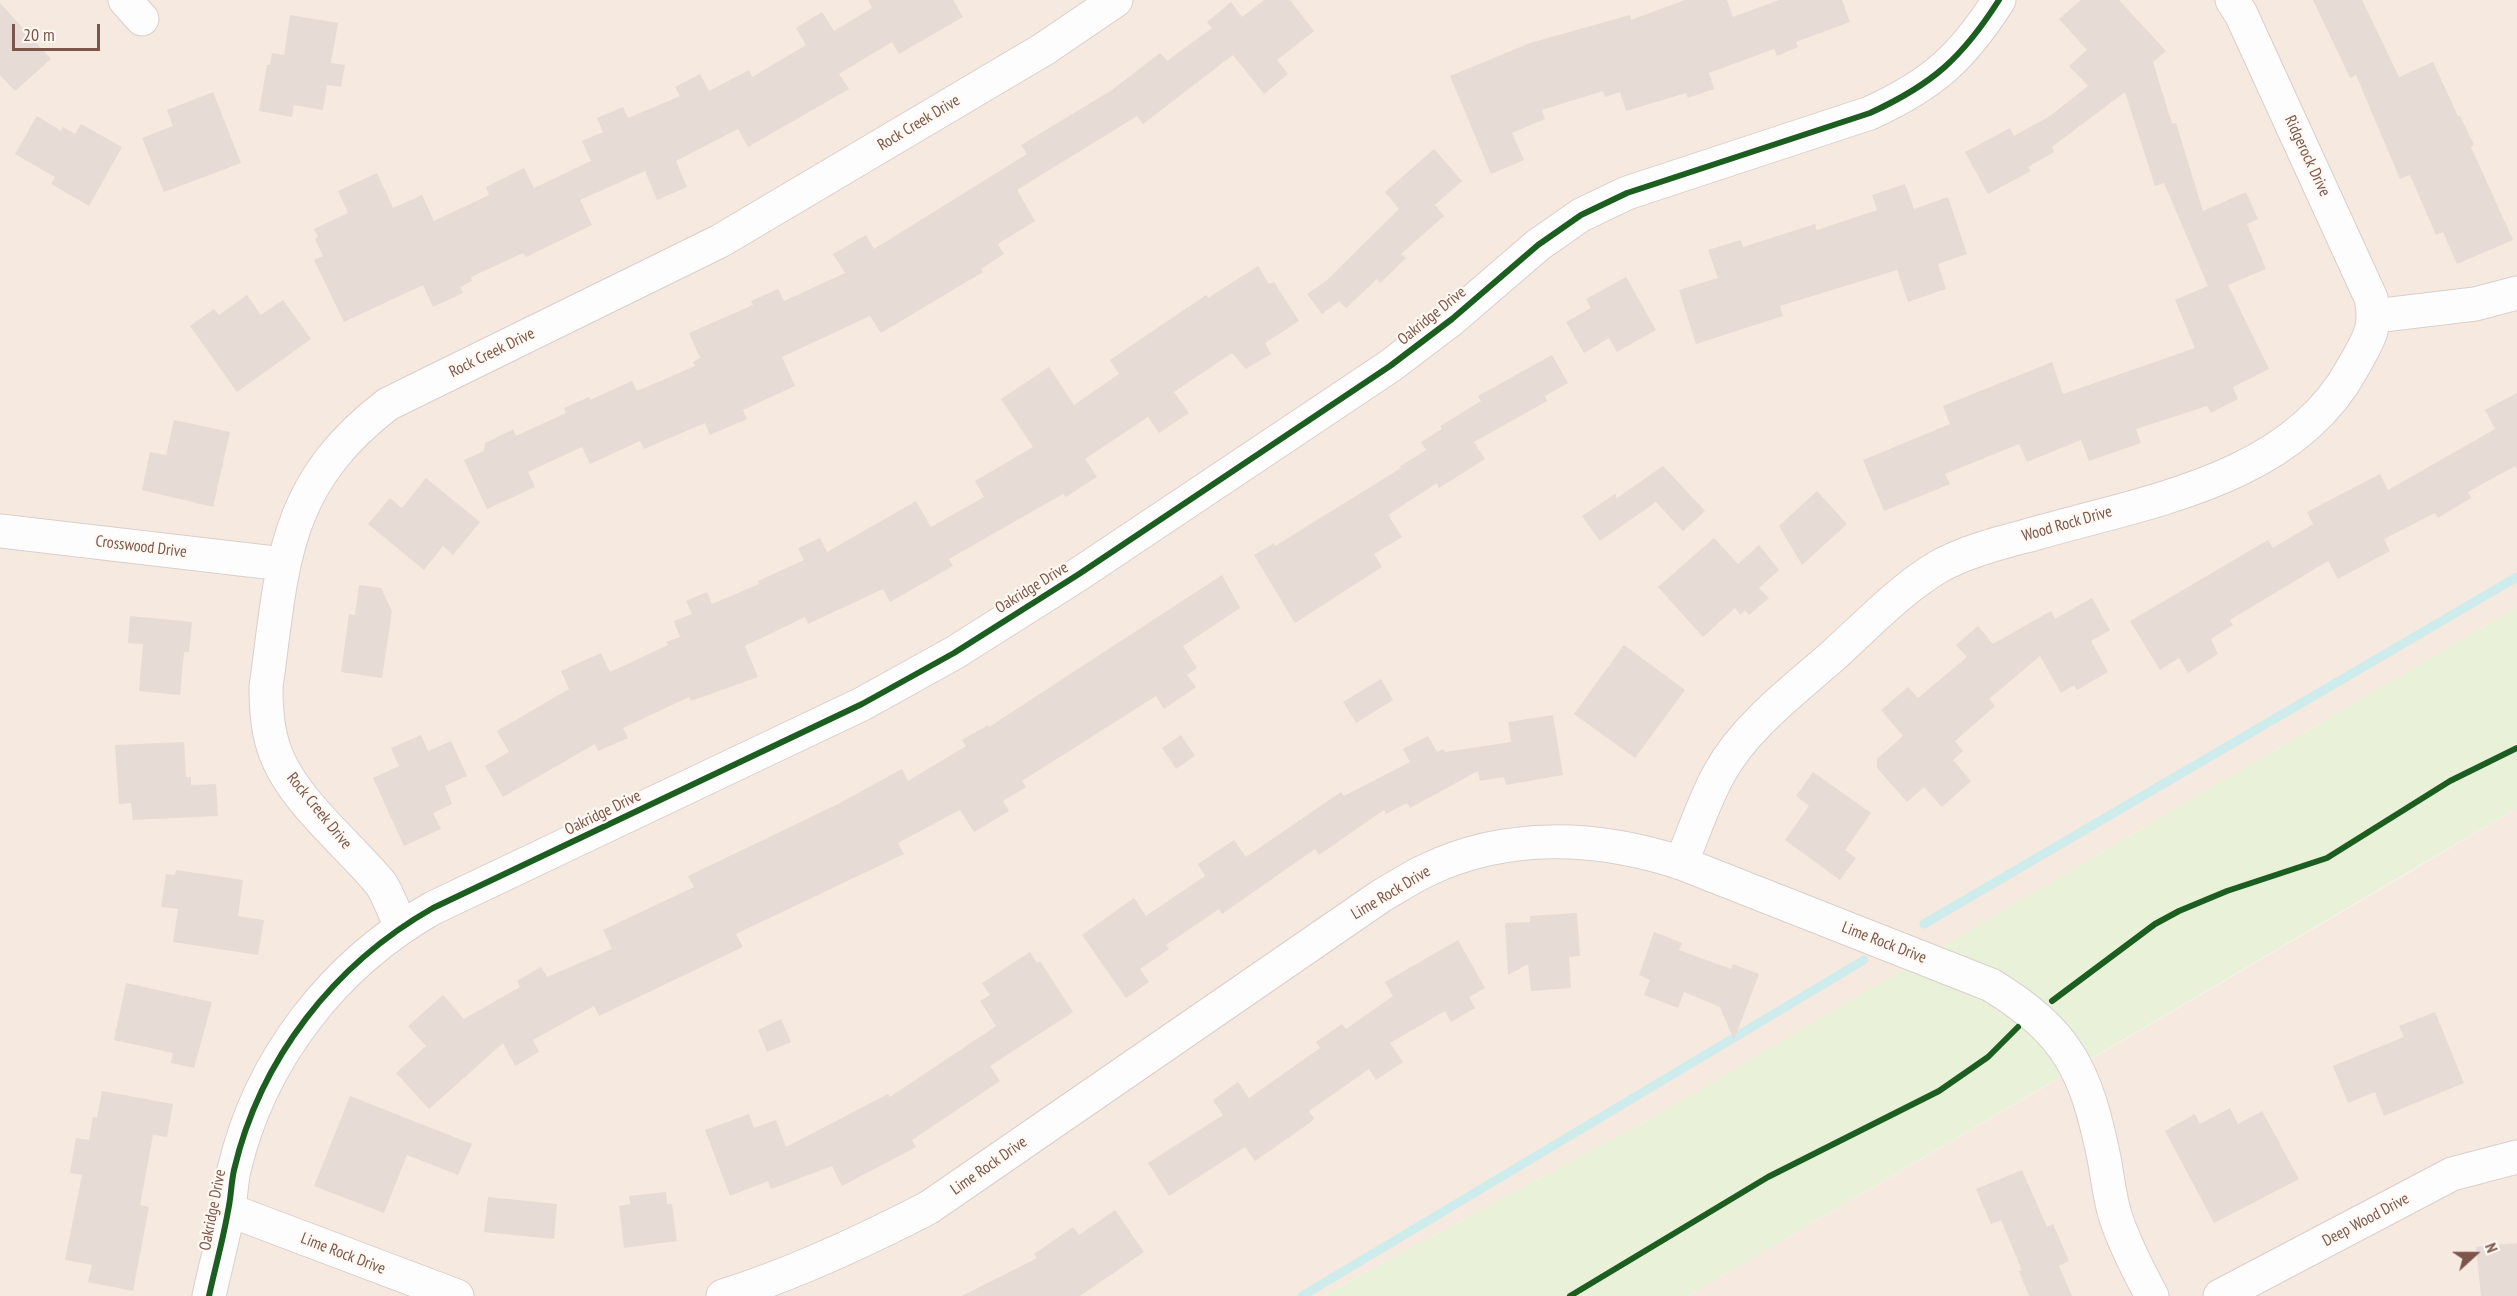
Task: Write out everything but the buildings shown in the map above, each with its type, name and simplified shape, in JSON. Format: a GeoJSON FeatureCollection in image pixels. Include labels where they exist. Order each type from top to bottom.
{"type":"FeatureCollection","features":[{"type":"Feature","properties":{"kind":"street","name":"Rock Creek Drive"},"geometry":{"type":"LineString","coordinates":[[401,926],[382,886],[307,801],[288,775],[272,744],[266,687],[283,564],[300,507],[343,442],[388,404],[720,241],[1044,49],[1116,0]]}},
{"type":"Feature","properties":{"kind":"street","name":"Oakridge Drive"},"geometry":{"type":"LineString","coordinates":[[209,1296],[229,1210],[234,1171],[265,1086],[301,1026],[329,988],[363,954],[401,926],[433,908],[862,704],[954,653],[1079,574],[1390,366],[1452,319],[1538,245],[1581,215],[1628,193],[1870,113],[1905,96],[1936,75],[1964,50],[1999,0]]}},
{"type":"Feature","properties":{"kind":"street","name":"Ridgerock Drive"},"geometry":{"type":"LineString","coordinates":[[2232,0],[2241,14],[2365,280],[2375,316]]}},
{"type":"Feature","properties":{"kind":"street"},"geometry":{"type":"LineString","coordinates":[[2375,316],[2475,304],[2517,293]]}},
{"type":"Feature","properties":{"kind":"street","name":"Wood Rock Drive"},"geometry":{"type":"LineString","coordinates":[[1681,863],[1720,772],[1746,735],[1875,617],[1924,576],[1955,559],[1991,545],[2206,485],[2244,467],[2284,441],[2316,416],[2342,387],[2370,336],[2375,316]]}},
{"type":"Feature","properties":{"kind":"street","name":"Crosswood Drive"},"geometry":{"type":"LineString","coordinates":[[0,531],[283,564]]}},
{"type":"Feature","properties":{"kind":"street","name":"Lime Rock Drive"},"geometry":{"type":"LineString","coordinates":[[723,1296],[765,1283],[885,1230],[928,1208],[1381,896],[1425,870],[1473,853],[1548,841],[1599,843],[1647,852],[1681,863],[1991,985],[2024,1005],[2052,1032],[2076,1063],[2095,1112],[2116,1221],[2152,1296]]}},
{"type":"Feature","properties":{"kind":"street","name":"Deep Wood Drive"},"geometry":{"type":"LineString","coordinates":[[2220,1296],[2452,1174],[2517,1157]]}},
{"type":"Feature","properties":{"kind":"street","name":"Lime Rock Drive"},"geometry":{"type":"LineString","coordinates":[[229,1210],[438,1291],[457,1296]]}},
{"type":"Feature","properties":{"kind":"shaded area"},"geometry":{"type":"Polygon","coordinates":[[[0,0],[2517,0],[2517,607],[1655,1116],[1322,1296],[0,1296],[0,0]]]}},
{"type":"Feature","properties":{"kind":"shaded area"},"geometry":{"type":"Polygon","coordinates":[[[2517,808],[2517,1296],[1688,1296],[2410,872],[2517,808]]]}},
{"type":"Feature","properties":{"kind":"green space"},"geometry":{"type":"Polygon","coordinates":[[[2517,607],[2517,808],[1688,1296],[1322,1296],[1655,1116],[2517,607]]]}},
{"type":"Feature","properties":{"kind":"waterway"},"geometry":{"type":"LineString","coordinates":[[1924,924],[2517,577]]}},
{"type":"Feature","properties":{"kind":"waterway"},"geometry":{"type":"LineString","coordinates":[[1302,1296],[1864,960]]}},
{"type":"Feature","properties":{"kind":"cycle path"},"geometry":{"type":"LineString","coordinates":[[209,1296],[226,1222],[234,1170],[246,1129],[262,1090],[282,1053],[306,1018],[333,986],[397,931],[433,908],[862,704],[954,653],[1079,574],[1390,366],[1452,319],[1538,245],[1581,215],[1627,193],[1870,113],[1892,102],[1929,80],[1959,54],[1999,0]]}},
{"type":"Feature","properties":{"kind":"cycle path"},"geometry":{"type":"LineString","coordinates":[[2052,1001],[2155,924],[2179,911],[2227,891],[2327,858],[2450,781],[2517,748]]}},
{"type":"Feature","properties":{"kind":"cycle path"},"geometry":{"type":"LineString","coordinates":[[1570,1296],[1768,1177],[1939,1091],[1988,1057],[2018,1027]]}}]}
